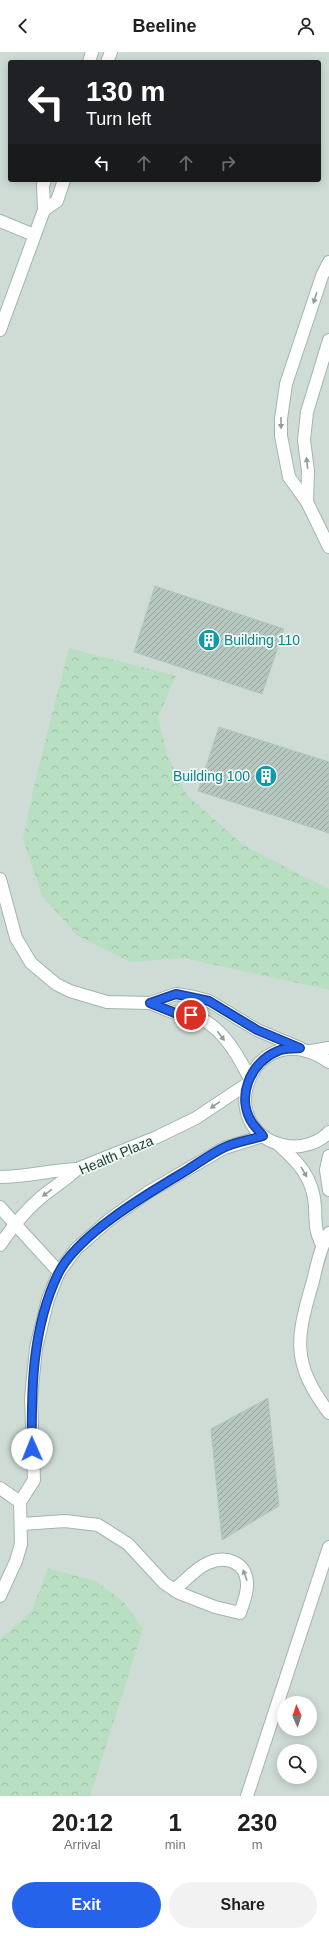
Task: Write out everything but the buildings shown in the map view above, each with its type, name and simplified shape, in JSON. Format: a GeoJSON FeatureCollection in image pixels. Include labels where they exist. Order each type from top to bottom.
{"type":"FeatureCollection","features":[{"type":"Feature","properties":{"kind":"main road"},"geometry":{"type":"LineString","coordinates":[[0,330],[44,210],[42,186],[44,182]]}},
{"type":"Feature","properties":{"kind":"main road"},"geometry":{"type":"LineString","coordinates":[[44,210],[57,201],[63,182]]}},
{"type":"Feature","properties":{"kind":"main road"},"geometry":{"type":"LineString","coordinates":[[0,222],[34,235]]}},
{"type":"Feature","properties":{"kind":"main road"},"geometry":{"type":"LineString","coordinates":[[329,262],[322,276],[286,384],[283,399],[281,436],[289,477],[307,502],[329,548]]}},
{"type":"Feature","properties":{"kind":"main road"},"geometry":{"type":"LineString","coordinates":[[307,502],[308,471],[304,440],[307,412],[329,340]]}},
{"type":"Feature","properties":{"kind":"main road"},"geometry":{"type":"LineString","coordinates":[[0,879],[16,938],[32,963],[56,984],[86,997],[107,1002],[150,1003],[176,994],[209,1001],[257,1030],[305,1050],[329,1062]]}},
{"type":"Feature","properties":{"kind":"main road"},"geometry":{"type":"LineString","coordinates":[[150,1003],[175,1013],[191,1015],[206,1021],[216,1029],[241,1061],[248,1080]]}},
{"type":"Feature","properties":{"kind":"main road"},"geometry":{"type":"LineString","coordinates":[[322,1244],[315,1229],[313,1193],[306,1175],[299,1163],[277,1144],[263,1136],[252,1124],[246,1109],[245,1093],[248,1080],[261,1061],[279,1050],[329,1048]]}},
{"type":"Feature","properties":{"kind":"main road","name":"Health Plaza"},"geometry":{"type":"LineString","coordinates":[[0,1245],[15,1224],[38,1200],[69,1177],[77,1169],[157,1137],[189,1121],[248,1080]]}},
{"type":"Feature","properties":{"kind":"main road"},"geometry":{"type":"LineString","coordinates":[[277,1144],[294,1147],[310,1144],[325,1136],[329,1132]]}},
{"type":"Feature","properties":{"kind":"main road"},"geometry":{"type":"LineString","coordinates":[[0,1596],[16,1561],[21,1544],[22,1524],[20,1502],[34,1480],[31,1398],[36,1348],[48,1299],[59,1272],[76,1249],[109,1220],[147,1193],[224,1148],[263,1136]]}},
{"type":"Feature","properties":{"kind":"main road"},"geometry":{"type":"LineString","coordinates":[[329,1156],[326,1170],[329,1190]]}},
{"type":"Feature","properties":{"kind":"main road"},"geometry":{"type":"LineString","coordinates":[[0,1177],[36,1175],[60,1170],[77,1169]]}},
{"type":"Feature","properties":{"kind":"main road"},"geometry":{"type":"LineString","coordinates":[[0,1207],[59,1272]]}},
{"type":"Feature","properties":{"kind":"main road"},"geometry":{"type":"LineString","coordinates":[[329,1233],[322,1244],[300,1328],[299,1346],[302,1364],[309,1380],[318,1398],[329,1413]]}},
{"type":"Feature","properties":{"kind":"main road"},"geometry":{"type":"LineString","coordinates":[[0,1488],[20,1502]]}},
{"type":"Feature","properties":{"kind":"main road"},"geometry":{"type":"LineString","coordinates":[[22,1524],[65,1521],[98,1525],[128,1544],[164,1583],[174,1590],[186,1597],[216,1607],[240,1613],[246,1595],[247,1582],[245,1572],[237,1563],[230,1560],[218,1559],[207,1563],[174,1590]]}},
{"type":"Feature","properties":{"kind":"main road"},"geometry":{"type":"LineString","coordinates":[[247,1796],[329,1547]]}},
{"type":"Feature","properties":{"kind":"shaded area"},"geometry":{"type":"Polygon","coordinates":[[[0,52],[329,52],[329,1796],[0,1796],[0,52]]]}},
{"type":"Feature","properties":{"kind":"green space"},"geometry":{"type":"Polygon","coordinates":[[[69,648],[176,676],[158,717],[168,757],[187,795],[243,845],[329,889],[329,990],[184,958],[130,962],[78,936],[42,896],[23,839],[36,777],[69,648]]]}},
{"type":"Feature","properties":{"kind":"green space"},"geometry":{"type":"Polygon","coordinates":[[[48,1568],[95,1581],[124,1602],[143,1629],[90,1796],[0,1796],[0,1639],[31,1612],[48,1568]]]}},
{"type":"Feature","properties":{"kind":"place","name":"Building 110"},"geometry":{"type":"Point","coordinates":[209,640]}},
{"type":"Feature","properties":{"kind":"place","name":"Building 100"},"geometry":{"type":"Point","coordinates":[266,776]}},
{"type":"Feature","properties":{"kind":"route"},"geometry":{"type":"LineString","coordinates":[[32,1449],[31,1398],[36,1348],[48,1299],[59,1272],[76,1249],[109,1220],[147,1193],[224,1148],[263,1136],[252,1124],[246,1109],[245,1093],[249,1077],[261,1061],[279,1050],[300,1048],[257,1030],[227,1010],[209,1001],[176,994],[150,1003],[175,1013],[191,1015]]}}]}
